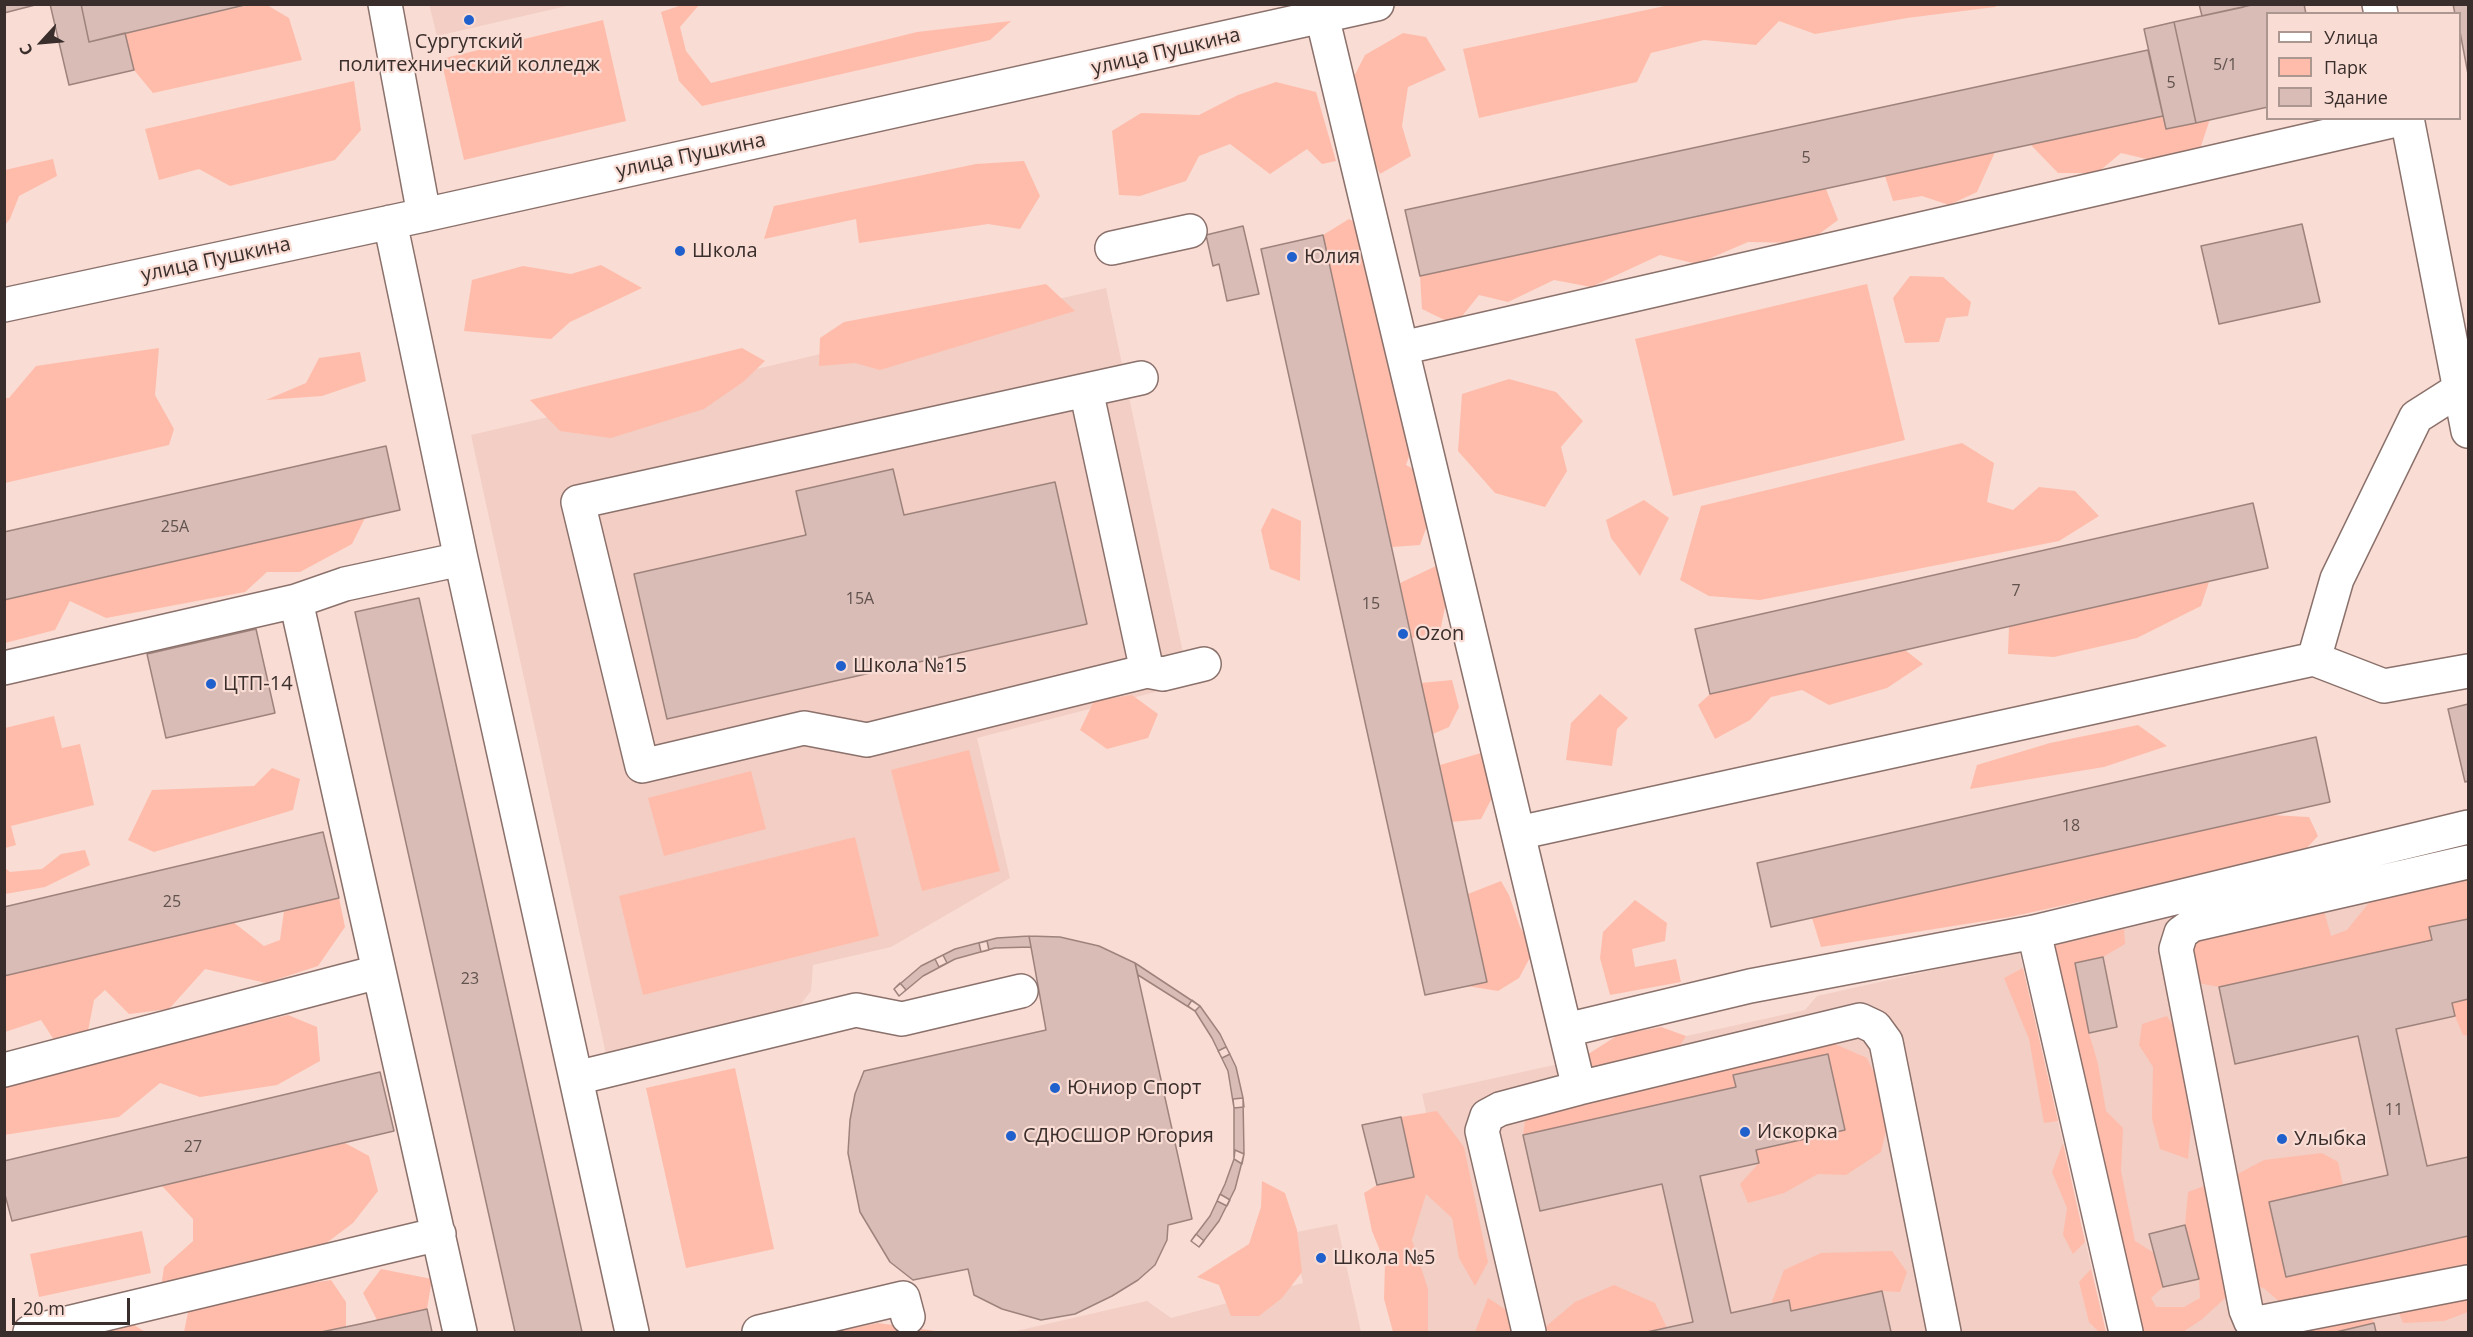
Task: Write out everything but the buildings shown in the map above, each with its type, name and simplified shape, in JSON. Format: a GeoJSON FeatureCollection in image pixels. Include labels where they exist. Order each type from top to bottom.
{"type":"FeatureCollection","features":[{"type":"Feature","properties":{"kind":"street"},"geometry":{"type":"LineString","coordinates":[[385,4],[424,215]]}},
{"type":"Feature","properties":{"kind":"street","name":"улица Пушкина"},"geometry":{"type":"LineString","coordinates":[[4,305],[424,215],[1377,4]]}},
{"type":"Feature","properties":{"kind":"street"},"geometry":{"type":"LineString","coordinates":[[1322,16],[1579,1088]]}},
{"type":"Feature","properties":{"kind":"street"},"geometry":{"type":"LineString","coordinates":[[1402,348],[2397,120]]}},
{"type":"Feature","properties":{"kind":"street"},"geometry":{"type":"LineString","coordinates":[[2406,120],[2469,431]]}},
{"type":"Feature","properties":{"kind":"street"},"geometry":{"type":"LineString","coordinates":[[390,222],[461,558],[632,1332]]}},
{"type":"Feature","properties":{"kind":"street"},"geometry":{"type":"LineString","coordinates":[[1112,248],[1190,231]]}},
{"type":"Feature","properties":{"kind":"street"},"geometry":{"type":"LineString","coordinates":[[1141,378],[578,502],[642,766],[804,728],[867,740],[1147,670],[1163,674],[1204,664]]}},
{"type":"Feature","properties":{"kind":"street"},"geometry":{"type":"LineString","coordinates":[[2314,659],[2337,579],[2416,417],[2460,389]]}},
{"type":"Feature","properties":{"kind":"street"},"geometry":{"type":"LineString","coordinates":[[1086,390],[1147,670]]}},
{"type":"Feature","properties":{"kind":"street"},"geometry":{"type":"LineString","coordinates":[[4,668],[296,601],[345,584],[461,558]]}},
{"type":"Feature","properties":{"kind":"street"},"geometry":{"type":"LineString","coordinates":[[296,601],[460,1332]]}},
{"type":"Feature","properties":{"kind":"street"},"geometry":{"type":"LineString","coordinates":[[1518,833],[2314,659],[2384,686],[2469,671]]}},
{"type":"Feature","properties":{"kind":"street"},"geometry":{"type":"LineString","coordinates":[[1566,1030],[1750,986],[2034,932],[2469,827]]}},
{"type":"Feature","properties":{"kind":"street"},"geometry":{"type":"LineString","coordinates":[[2469,862],[2192,925],[2181,933],[2176,949],[2246,1310],[2252,1322],[2263,1322],[2469,1282]]}},
{"type":"Feature","properties":{"kind":"street"},"geometry":{"type":"LineString","coordinates":[[2034,932],[2126,1332]]}},
{"type":"Feature","properties":{"kind":"street"},"geometry":{"type":"LineString","coordinates":[[4,1070],[378,972]]}},
{"type":"Feature","properties":{"kind":"street"},"geometry":{"type":"LineString","coordinates":[[576,1078],[856,1010],[902,1019],[1021,991]]}},
{"type":"Feature","properties":{"kind":"street"},"geometry":{"type":"LineString","coordinates":[[1529,1332],[1482,1131],[1487,1116],[1500,1109],[1579,1088],[1860,1020],[1875,1027],[1886,1042],[1944,1332]]}},
{"type":"Feature","properties":{"kind":"street"},"geometry":{"type":"LineString","coordinates":[[30,1332],[439,1234]]}},
{"type":"Feature","properties":{"kind":"street"},"geometry":{"type":"LineString","coordinates":[[759,1332],[903,1298],[908,1317]]}},
{"type":"Feature","properties":{"kind":"shaded area","name":"Сургутский политехнический колледж"},"geometry":{"type":"Polygon","coordinates":[[[429,4],[571,4],[571,5],[437,36],[429,4]]]}},
{"type":"Feature","properties":{"kind":"shaded area","name":"Школа №15"},"geometry":{"type":"Polygon","coordinates":[[[1106,288],[1183,653],[1159,658],[1167,689],[977,738],[1010,878],[891,947],[813,965],[811,991],[797,1009],[606,1054],[471,435],[1106,288]]]}},
{"type":"Feature","properties":{"kind":"shaded area","name":"Улыбка"},"geometry":{"type":"Polygon","coordinates":[[[2468,847],[2468,1332],[2141,1332],[2052,946],[2468,847]]]}},
{"type":"Feature","properties":{"kind":"shaded area","name":"Искорка"},"geometry":{"type":"Polygon","coordinates":[[[2019,951],[2106,1332],[1409,1332],[1377,1185],[1439,1171],[1422,1094],[1805,1010],[1817,996],[2019,951]]]}},
{"type":"Feature","properties":{"kind":"shaded area","name":"Школа №5"},"geometry":{"type":"Polygon","coordinates":[[[1337,1224],[1361,1332],[1012,1332],[1147,1301],[1171,1318],[1303,1283],[1292,1233],[1337,1224]]]}},
{"type":"Feature","properties":{"kind":"green space"},"geometry":{"type":"Polygon","coordinates":[[[1674,4],[1999,5],[1815,34],[1779,21],[1756,45],[1704,40],[1651,53],[1637,82],[1479,118],[1463,49],[1674,4]]]}},
{"type":"Feature","properties":{"kind":"green space"},"geometry":{"type":"Polygon","coordinates":[[[249,5],[267,5],[289,18],[302,60],[153,93],[134,70],[125,33],[249,5]]]}},
{"type":"Feature","properties":{"kind":"green space"},"geometry":{"type":"Polygon","coordinates":[[[682,5],[699,5],[680,27],[686,51],[711,83],[917,32],[1011,21],[990,40],[702,106],[679,81],[661,12],[682,5]]]}},
{"type":"Feature","properties":{"kind":"green space"},"geometry":{"type":"Polygon","coordinates":[[[603,20],[626,121],[464,160],[441,59],[603,20]]]}},
{"type":"Feature","properties":{"kind":"green space"},"geometry":{"type":"Polygon","coordinates":[[[1403,33],[1426,37],[1446,70],[1408,87],[1402,126],[1411,156],[1380,174],[1362,138],[1347,90],[1365,55],[1403,33]]]}},
{"type":"Feature","properties":{"kind":"green space"},"geometry":{"type":"Polygon","coordinates":[[[354,81],[361,130],[335,160],[230,186],[199,169],[159,180],[145,129],[354,81]]]}},
{"type":"Feature","properties":{"kind":"green space"},"geometry":{"type":"Polygon","coordinates":[[[1276,82],[1316,92],[1336,161],[1322,164],[1307,149],[1270,174],[1230,144],[1199,156],[1186,181],[1140,196],[1119,195],[1112,131],[1141,113],[1199,115],[1238,95],[1276,82]]]}},
{"type":"Feature","properties":{"kind":"green space"},"geometry":{"type":"Polygon","coordinates":[[[2163,116],[2166,129],[2210,119],[2197,158],[2155,161],[2121,153],[2097,173],[2058,173],[2030,144],[2163,116]]]}},
{"type":"Feature","properties":{"kind":"green space"},"geometry":{"type":"Polygon","coordinates":[[[1995,152],[1977,192],[1949,205],[1922,196],[1893,201],[1885,176],[1995,152]]]}},
{"type":"Feature","properties":{"kind":"green space"},"geometry":{"type":"Polygon","coordinates":[[[53,159],[57,176],[19,196],[10,219],[5,225],[5,170],[53,159]]]}},
{"type":"Feature","properties":{"kind":"green space"},"geometry":{"type":"Polygon","coordinates":[[[1024,161],[1040,196],[1020,229],[988,224],[859,243],[856,219],[764,239],[774,206],[976,164],[1024,161]]]}},
{"type":"Feature","properties":{"kind":"green space"},"geometry":{"type":"Polygon","coordinates":[[[1826,189],[1838,220],[1807,243],[1748,242],[1697,264],[1660,255],[1591,287],[1554,280],[1508,302],[1479,295],[1455,325],[1422,309],[1420,276],[1826,189]]]}},
{"type":"Feature","properties":{"kind":"green space"},"geometry":{"type":"Polygon","coordinates":[[[1349,219],[1370,231],[1417,433],[1406,465],[1422,474],[1432,512],[1420,545],[1392,547],[1323,235],[1349,219]]]}},
{"type":"Feature","properties":{"kind":"green space"},"geometry":{"type":"Polygon","coordinates":[[[601,265],[642,288],[570,322],[551,339],[464,331],[472,280],[523,266],[571,274],[601,265]]]}},
{"type":"Feature","properties":{"kind":"green space"},"geometry":{"type":"Polygon","coordinates":[[[1910,276],[1943,277],[1971,302],[1968,316],[1946,318],[1939,342],[1905,343],[1893,298],[1910,276]]]}},
{"type":"Feature","properties":{"kind":"green space"},"geometry":{"type":"Polygon","coordinates":[[[1046,284],[1075,311],[880,370],[855,363],[819,366],[820,338],[844,322],[1046,284]]]}},
{"type":"Feature","properties":{"kind":"green space"},"geometry":{"type":"Polygon","coordinates":[[[1867,284],[1905,440],[1673,496],[1635,339],[1867,284]]]}},
{"type":"Feature","properties":{"kind":"green space"},"geometry":{"type":"Polygon","coordinates":[[[159,348],[155,395],[174,429],[169,445],[5,483],[5,398],[9,398],[36,366],[159,348]]]}},
{"type":"Feature","properties":{"kind":"green space"},"geometry":{"type":"Polygon","coordinates":[[[742,348],[765,361],[743,382],[704,409],[611,438],[560,431],[530,400],[742,348]]]}},
{"type":"Feature","properties":{"kind":"green space"},"geometry":{"type":"Polygon","coordinates":[[[360,352],[366,381],[322,396],[266,400],[306,383],[319,358],[360,352]]]}},
{"type":"Feature","properties":{"kind":"green space"},"geometry":{"type":"Polygon","coordinates":[[[1509,379],[1556,392],[1583,421],[1561,447],[1567,471],[1545,507],[1495,493],[1458,451],[1462,394],[1509,379]]]}},
{"type":"Feature","properties":{"kind":"green space"},"geometry":{"type":"Polygon","coordinates":[[[1962,443],[1994,463],[1987,502],[2013,510],[2039,487],[2075,491],[2099,516],[2059,541],[1760,600],[1709,596],[1680,580],[1701,506],[1962,443]]]}},
{"type":"Feature","properties":{"kind":"green space"},"geometry":{"type":"Polygon","coordinates":[[[1644,500],[1669,518],[1640,576],[1611,538],[1606,520],[1644,500]]]}},
{"type":"Feature","properties":{"kind":"green space"},"geometry":{"type":"Polygon","coordinates":[[[1272,508],[1301,521],[1300,581],[1270,569],[1261,530],[1272,508]]]}},
{"type":"Feature","properties":{"kind":"green space"},"geometry":{"type":"Polygon","coordinates":[[[365,518],[352,544],[300,572],[267,572],[245,592],[106,618],[70,601],[55,630],[5,643],[5,600],[365,518]]]}},
{"type":"Feature","properties":{"kind":"green space"},"geometry":{"type":"Polygon","coordinates":[[[1436,566],[1448,592],[1440,632],[1412,638],[1400,583],[1436,566]]]}},
{"type":"Feature","properties":{"kind":"green space"},"geometry":{"type":"Polygon","coordinates":[[[2209,582],[2201,606],[2137,638],[2054,657],[2008,654],[2009,626],[2209,582]]]}},
{"type":"Feature","properties":{"kind":"green space"},"geometry":{"type":"Polygon","coordinates":[[[1905,650],[1923,664],[1887,688],[1829,705],[1802,690],[1771,697],[1750,720],[1715,739],[1698,705],[1710,694],[1905,650]]]}},
{"type":"Feature","properties":{"kind":"green space"},"geometry":{"type":"Polygon","coordinates":[[[1452,680],[1459,707],[1449,727],[1433,734],[1421,683],[1452,680]]]}},
{"type":"Feature","properties":{"kind":"green space"},"geometry":{"type":"Polygon","coordinates":[[[1600,694],[1628,718],[1617,729],[1612,766],[1566,760],[1571,723],[1600,694]]]}},
{"type":"Feature","properties":{"kind":"green space"},"geometry":{"type":"Polygon","coordinates":[[[1132,695],[1158,714],[1148,738],[1107,749],[1080,730],[1094,701],[1132,695]]]}},
{"type":"Feature","properties":{"kind":"green space"},"geometry":{"type":"Polygon","coordinates":[[[54,716],[62,748],[80,744],[94,805],[11,826],[16,845],[5,848],[5,728],[54,716]]]}},
{"type":"Feature","properties":{"kind":"green space"},"geometry":{"type":"Polygon","coordinates":[[[2138,725],[2167,746],[2104,767],[1970,789],[1977,765],[2050,743],[2138,725]]]}},
{"type":"Feature","properties":{"kind":"green space"},"geometry":{"type":"Polygon","coordinates":[[[969,750],[1000,871],[922,891],[891,770],[969,750]]]}},
{"type":"Feature","properties":{"kind":"green space"},"geometry":{"type":"Polygon","coordinates":[[[1481,753],[1492,798],[1481,819],[1452,822],[1440,765],[1481,753]]]}},
{"type":"Feature","properties":{"kind":"green space"},"geometry":{"type":"Polygon","coordinates":[[[272,768],[300,779],[293,810],[154,852],[128,840],[152,790],[254,786],[272,768]]]}},
{"type":"Feature","properties":{"kind":"green space"},"geometry":{"type":"Polygon","coordinates":[[[751,771],[766,829],[664,856],[648,798],[751,771]]]}},
{"type":"Feature","properties":{"kind":"green space"},"geometry":{"type":"Polygon","coordinates":[[[2270,815],[2309,817],[2318,836],[2302,853],[2010,917],[1821,947],[1812,918],[2270,815]]]}},
{"type":"Feature","properties":{"kind":"green space"},"geometry":{"type":"Polygon","coordinates":[[[855,837],[879,936],[643,995],[619,896],[855,837]]]}},
{"type":"Feature","properties":{"kind":"green space"},"geometry":{"type":"Polygon","coordinates":[[[85,850],[90,865],[45,887],[5,894],[5,868],[10,872],[42,869],[61,854],[85,850]]]}},
{"type":"Feature","properties":{"kind":"green space"},"geometry":{"type":"Polygon","coordinates":[[[2468,867],[2468,919],[2429,927],[2432,940],[2219,987],[2198,983],[2184,964],[2194,937],[2324,911],[2331,936],[2347,930],[2368,904],[2389,887],[2468,867]]]}},
{"type":"Feature","properties":{"kind":"green space"},"geometry":{"type":"Polygon","coordinates":[[[1501,881],[1509,895],[1520,927],[1534,950],[1519,978],[1498,991],[1467,986],[1487,981],[1468,894],[1501,881]]]}},
{"type":"Feature","properties":{"kind":"green space"},"geometry":{"type":"Polygon","coordinates":[[[339,898],[345,927],[318,966],[266,983],[205,969],[169,1009],[129,1014],[105,990],[94,1000],[88,1031],[105,1059],[288,1015],[317,1027],[320,1061],[277,1085],[200,1097],[160,1083],[119,1117],[4,1135],[5,1086],[41,1072],[56,1043],[41,1020],[5,1032],[4,976],[233,922],[264,946],[280,940],[284,911],[339,898]]]}},
{"type":"Feature","properties":{"kind":"green space"},"geometry":{"type":"Polygon","coordinates":[[[1635,900],[1667,923],[1665,941],[1632,949],[1635,967],[1676,959],[1681,982],[1610,995],[1600,958],[1603,932],[1635,900]]]}},
{"type":"Feature","properties":{"kind":"green space"},"geometry":{"type":"Polygon","coordinates":[[[2124,929],[2125,944],[2103,957],[2075,963],[2089,1033],[2098,1064],[2106,1111],[2123,1128],[2121,1171],[2135,1241],[2154,1253],[2163,1287],[2151,1298],[2156,1307],[2184,1307],[2200,1298],[2199,1279],[2185,1225],[2188,1192],[2204,1186],[2219,1202],[2230,1178],[2264,1160],[2322,1153],[2338,1162],[2343,1185],[2270,1202],[2286,1276],[2468,1236],[2468,1312],[2444,1321],[2403,1323],[2399,1313],[2415,1300],[2367,1305],[2374,1323],[2336,1332],[2270,1332],[2291,1312],[2265,1289],[2244,1281],[2201,1320],[2183,1332],[2141,1332],[2052,946],[2124,929]]]}},
{"type":"Feature","properties":{"kind":"green space"},"geometry":{"type":"Polygon","coordinates":[[[2023,968],[2058,1121],[2044,1123],[2029,1039],[2004,978],[2023,968]]]}},
{"type":"Feature","properties":{"kind":"green space"},"geometry":{"type":"Polygon","coordinates":[[[2468,999],[2468,1036],[2463,1035],[2452,1003],[2468,999]]]}},
{"type":"Feature","properties":{"kind":"green space"},"geometry":{"type":"Polygon","coordinates":[[[2167,1016],[2182,1040],[2183,1076],[2191,1125],[2188,1159],[2160,1149],[2152,1119],[2153,1067],[2139,1045],[2142,1024],[2167,1016]]]}},
{"type":"Feature","properties":{"kind":"green space"},"geometry":{"type":"Polygon","coordinates":[[[1661,1027],[1686,1036],[1673,1056],[1821,1038],[1867,1058],[1891,1109],[1881,1152],[1846,1175],[1818,1174],[1784,1193],[1748,1203],[1740,1184],[1759,1163],[1756,1150],[1845,1130],[1827,1054],[1734,1075],[1736,1087],[1523,1135],[1527,1107],[1605,1075],[1579,1060],[1618,1035],[1661,1027]]]}},
{"type":"Feature","properties":{"kind":"green space"},"geometry":{"type":"Polygon","coordinates":[[[735,1068],[774,1249],[686,1268],[646,1088],[735,1068]]]}},
{"type":"Feature","properties":{"kind":"green space"},"geometry":{"type":"Polygon","coordinates":[[[1437,1111],[1464,1147],[1488,1262],[1475,1286],[1459,1258],[1452,1218],[1426,1194],[1412,1240],[1428,1289],[1428,1332],[1393,1332],[1384,1299],[1385,1263],[1372,1231],[1364,1193],[1377,1185],[1414,1176],[1401,1117],[1437,1111]]]}},
{"type":"Feature","properties":{"kind":"green space"},"geometry":{"type":"Polygon","coordinates":[[[345,1143],[369,1156],[378,1191],[353,1223],[321,1247],[161,1288],[164,1267],[193,1241],[193,1219],[162,1186],[345,1143]]]}},
{"type":"Feature","properties":{"kind":"green space"},"geometry":{"type":"Polygon","coordinates":[[[2063,1143],[2085,1242],[2073,1254],[2063,1235],[2067,1208],[2052,1172],[2063,1143]]]}},
{"type":"Feature","properties":{"kind":"green space"},"geometry":{"type":"Polygon","coordinates":[[[1262,1181],[1285,1193],[1297,1230],[1302,1272],[1282,1298],[1259,1316],[1231,1316],[1219,1285],[1197,1277],[1249,1244],[1261,1207],[1262,1181]]]}},
{"type":"Feature","properties":{"kind":"green space"},"geometry":{"type":"Polygon","coordinates":[[[142,1231],[151,1273],[39,1297],[30,1254],[142,1231]]]}},
{"type":"Feature","properties":{"kind":"green space"},"geometry":{"type":"Polygon","coordinates":[[[1892,1251],[1907,1272],[1900,1292],[1882,1291],[1791,1311],[1789,1301],[1771,1304],[1784,1270],[1821,1253],[1892,1251]]]}},
{"type":"Feature","properties":{"kind":"green space"},"geometry":{"type":"Polygon","coordinates":[[[381,1269],[432,1279],[427,1309],[377,1320],[363,1293],[381,1269]]]}},
{"type":"Feature","properties":{"kind":"green space"},"geometry":{"type":"Polygon","coordinates":[[[2091,1269],[2106,1332],[2099,1332],[2089,1322],[2079,1282],[2091,1269]]]}},
{"type":"Feature","properties":{"kind":"green space"},"geometry":{"type":"Polygon","coordinates":[[[331,1280],[346,1302],[346,1327],[321,1332],[184,1332],[189,1307],[266,1290],[331,1280]]]}},
{"type":"Feature","properties":{"kind":"green space"},"geometry":{"type":"Polygon","coordinates":[[[1614,1285],[1655,1303],[1667,1328],[1647,1332],[1543,1332],[1544,1328],[1575,1302],[1614,1285]]]}},
{"type":"Feature","properties":{"kind":"green space"},"geometry":{"type":"Polygon","coordinates":[[[1488,1298],[1517,1317],[1514,1332],[1475,1332],[1488,1298]]]}},
{"type":"Feature","properties":{"kind":"green space"},"geometry":{"type":"Polygon","coordinates":[[[122,1317],[145,1332],[78,1332],[122,1317]]]}},
{"type":"Feature","properties":{"kind":"green space"},"geometry":{"type":"Polygon","coordinates":[[[878,1323],[943,1332],[832,1332],[878,1323]]]}},
{"type":"Feature","properties":{"kind":"place","name":"Сургутский политехнический колледж"},"geometry":{"type":"Point","coordinates":[469,20]}},
{"type":"Feature","properties":{"kind":"place","name":"Школа"},"geometry":{"type":"Point","coordinates":[680,251]}},
{"type":"Feature","properties":{"kind":"place","name":"Юлия"},"geometry":{"type":"Point","coordinates":[1292,257]}},
{"type":"Feature","properties":{"kind":"place","name":"Ozon"},"geometry":{"type":"Point","coordinates":[1403,634]}},
{"type":"Feature","properties":{"kind":"place","name":"Школа №15"},"geometry":{"type":"Point","coordinates":[841,666]}},
{"type":"Feature","properties":{"kind":"place","name":"ЦТП-14"},"geometry":{"type":"Point","coordinates":[211,684]}},
{"type":"Feature","properties":{"kind":"place","name":"Юниор Спорт"},"geometry":{"type":"Point","coordinates":[1055,1088]}},
{"type":"Feature","properties":{"kind":"place","name":"Искорка"},"geometry":{"type":"Point","coordinates":[1745,1132]}},
{"type":"Feature","properties":{"kind":"place","name":"СДЮСШОР Югория"},"geometry":{"type":"Point","coordinates":[1011,1136]}},
{"type":"Feature","properties":{"kind":"place","name":"Улыбка"},"geometry":{"type":"Point","coordinates":[2282,1139]}},
{"type":"Feature","properties":{"kind":"place","name":"Школа №5"},"geometry":{"type":"Point","coordinates":[1321,1258]}}]}
